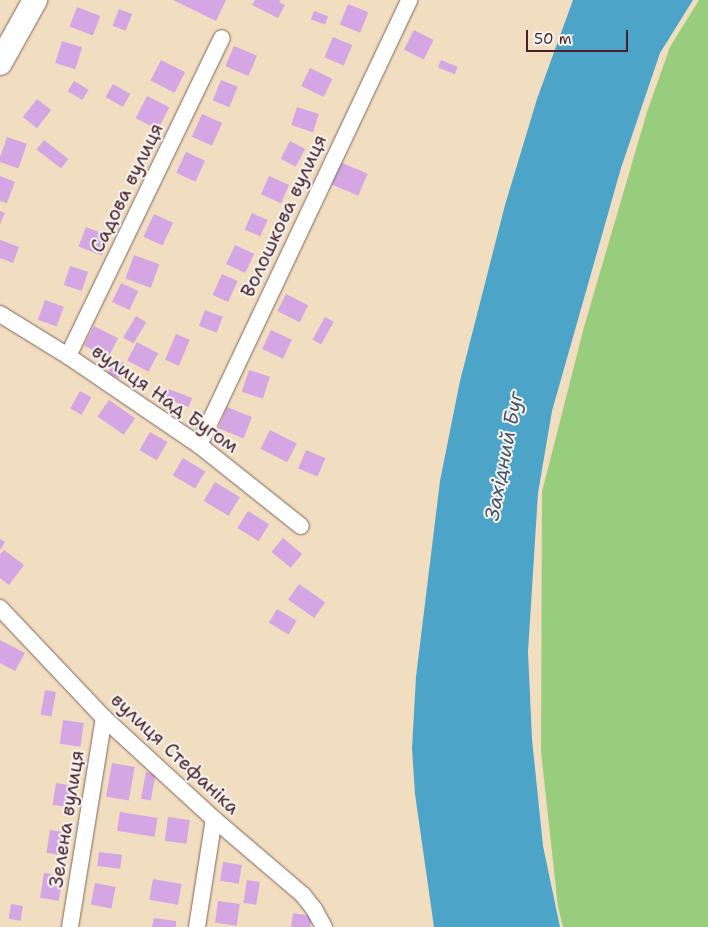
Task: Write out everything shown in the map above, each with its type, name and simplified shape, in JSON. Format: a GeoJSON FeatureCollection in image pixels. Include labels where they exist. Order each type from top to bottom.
{"type":"FeatureCollection","features":[{"type":"Feature","properties":{"kind":"street"},"geometry":{"type":"LineString","coordinates":[[0,63],[35,0]]}},
{"type":"Feature","properties":{"kind":"street","name":"Волошкова вулиця"},"geometry":{"type":"LineString","coordinates":[[199,445],[408,3]]}},
{"type":"Feature","properties":{"kind":"street","name":"Садова вулиця"},"geometry":{"type":"LineString","coordinates":[[68,356],[222,38]]}},
{"type":"Feature","properties":{"kind":"street","name":"вулиця Над Бугом"},"geometry":{"type":"LineString","coordinates":[[0,314],[68,356],[199,445],[300,526]]}},
{"type":"Feature","properties":{"kind":"street","name":"вулиця Стефаніка"},"geometry":{"type":"LineString","coordinates":[[0,608],[104,718],[214,819],[303,895],[314,909],[324,927]]}},
{"type":"Feature","properties":{"kind":"street","name":"Зелена вулиця"},"geometry":{"type":"LineString","coordinates":[[70,927],[104,718]]}},
{"type":"Feature","properties":{"kind":"street"},"geometry":{"type":"LineString","coordinates":[[197,927],[214,819]]}},
{"type":"Feature","properties":{"kind":"green space"},"geometry":{"type":"Polygon","coordinates":[[[699,0],[708,0],[708,927],[563,927],[558,907],[541,752],[542,492],[584,327],[647,112],[670,47],[699,0]]]}},
{"type":"Feature","properties":{"kind":"water","name":"Західний Буг"},"geometry":{"type":"Polygon","coordinates":[[[573,0],[693,0],[660,53],[621,168],[552,411],[538,493],[528,652],[532,739],[543,846],[560,927],[434,927],[415,794],[412,748],[416,677],[440,481],[460,381],[505,205],[537,99],[573,0]]]}},
{"type":"Feature","properties":{"kind":"building"},"geometry":{"type":"Polygon","coordinates":[[[173,0],[226,0],[216,21],[173,0]]]}},
{"type":"Feature","properties":{"kind":"building"},"geometry":{"type":"Polygon","coordinates":[[[255,0],[281,0],[279,2],[285,5],[278,18],[252,5],[255,0]]]}},
{"type":"Feature","properties":{"kind":"building"},"geometry":{"type":"Polygon","coordinates":[[[348,4],[368,12],[360,33],[340,24],[348,4]]]}},
{"type":"Feature","properties":{"kind":"building"},"geometry":{"type":"Polygon","coordinates":[[[77,7],[100,16],[93,36],[69,27],[77,7]]]}},
{"type":"Feature","properties":{"kind":"building"},"geometry":{"type":"Polygon","coordinates":[[[119,9],[132,14],[126,31],[113,26],[119,9]]]}},
{"type":"Feature","properties":{"kind":"building"},"geometry":{"type":"Polygon","coordinates":[[[314,11],[328,16],[325,25],[311,19],[314,11]]]}},
{"type":"Feature","properties":{"kind":"building"},"geometry":{"type":"Polygon","coordinates":[[[414,30],[434,40],[424,60],[404,50],[414,30]]]}},
{"type":"Feature","properties":{"kind":"building"},"geometry":{"type":"Polygon","coordinates":[[[333,37],[352,45],[344,65],[324,57],[333,37]]]}},
{"type":"Feature","properties":{"kind":"building"},"geometry":{"type":"Polygon","coordinates":[[[62,41],[82,47],[75,69],[55,63],[62,41]]]}},
{"type":"Feature","properties":{"kind":"building"},"geometry":{"type":"Polygon","coordinates":[[[234,46],[257,56],[248,76],[225,66],[234,46]]]}},
{"type":"Feature","properties":{"kind":"building"},"geometry":{"type":"Polygon","coordinates":[[[161,60],[185,72],[175,93],[151,80],[161,60]]]}},
{"type":"Feature","properties":{"kind":"building"},"geometry":{"type":"Polygon","coordinates":[[[441,60],[458,67],[455,74],[438,67],[441,60]]]}},
{"type":"Feature","properties":{"kind":"building"},"geometry":{"type":"Polygon","coordinates":[[[310,68],[332,79],[324,97],[301,86],[310,68]]]}},
{"type":"Feature","properties":{"kind":"building"},"geometry":{"type":"Polygon","coordinates":[[[221,80],[238,87],[229,107],[213,100],[221,80]]]}},
{"type":"Feature","properties":{"kind":"building"},"geometry":{"type":"Polygon","coordinates":[[[74,81],[89,90],[82,100],[68,91],[74,81]]]}},
{"type":"Feature","properties":{"kind":"building"},"geometry":{"type":"Polygon","coordinates":[[[113,84],[130,94],[123,107],[106,97],[113,84]]]}},
{"type":"Feature","properties":{"kind":"building"},"geometry":{"type":"Polygon","coordinates":[[[147,96],[169,107],[158,130],[136,118],[147,96]]]}},
{"type":"Feature","properties":{"kind":"building"},"geometry":{"type":"Polygon","coordinates":[[[37,99],[51,110],[37,128],[23,117],[37,99]]]}},
{"type":"Feature","properties":{"kind":"building"},"geometry":{"type":"Polygon","coordinates":[[[297,107],[319,114],[313,132],[291,125],[297,107]]]}},
{"type":"Feature","properties":{"kind":"building"},"geometry":{"type":"Polygon","coordinates":[[[202,114],[222,123],[212,146],[192,137],[202,114]]]}},
{"type":"Feature","properties":{"kind":"building"},"geometry":{"type":"Polygon","coordinates":[[[7,137],[27,144],[18,168],[0,162],[7,137]]]}},
{"type":"Feature","properties":{"kind":"building"},"geometry":{"type":"Polygon","coordinates":[[[44,140],[68,159],[61,169],[37,149],[44,140]]]}},
{"type":"Feature","properties":{"kind":"building"},"geometry":{"type":"Polygon","coordinates":[[[290,141],[305,149],[296,167],[281,159],[290,141]]]}},
{"type":"Feature","properties":{"kind":"building"},"geometry":{"type":"Polygon","coordinates":[[[186,152],[205,161],[195,182],[176,173],[186,152]]]}},
{"type":"Feature","properties":{"kind":"building"},"geometry":{"type":"Polygon","coordinates":[[[340,162],[368,174],[358,196],[331,184],[340,162]]]}},
{"type":"Feature","properties":{"kind":"building"},"geometry":{"type":"Polygon","coordinates":[[[0,176],[15,182],[7,203],[0,201],[0,176]]]}},
{"type":"Feature","properties":{"kind":"building"},"geometry":{"type":"Polygon","coordinates":[[[269,176],[289,185],[281,203],[261,194],[269,176]]]}},
{"type":"Feature","properties":{"kind":"building"},"geometry":{"type":"Polygon","coordinates":[[[0,211],[5,213],[0,224],[0,211]]]}},
{"type":"Feature","properties":{"kind":"building"},"geometry":{"type":"Polygon","coordinates":[[[252,213],[268,220],[260,236],[245,229],[252,213]]]}},
{"type":"Feature","properties":{"kind":"building"},"geometry":{"type":"Polygon","coordinates":[[[154,214],[173,223],[162,246],[143,237],[154,214]]]}},
{"type":"Feature","properties":{"kind":"building"},"geometry":{"type":"Polygon","coordinates":[[[86,227],[109,236],[102,256],[78,247],[86,227]]]}},
{"type":"Feature","properties":{"kind":"building"},"geometry":{"type":"Polygon","coordinates":[[[0,240],[19,247],[13,263],[0,258],[0,240]]]}},
{"type":"Feature","properties":{"kind":"building"},"geometry":{"type":"Polygon","coordinates":[[[235,245],[254,254],[245,273],[226,264],[235,245]]]}},
{"type":"Feature","properties":{"kind":"building"},"geometry":{"type":"Polygon","coordinates":[[[134,255],[159,264],[151,288],[125,278],[134,255]]]}},
{"type":"Feature","properties":{"kind":"building"},"geometry":{"type":"Polygon","coordinates":[[[70,266],[88,272],[82,291],[64,285],[70,266]]]}},
{"type":"Feature","properties":{"kind":"building"},"geometry":{"type":"Polygon","coordinates":[[[222,274],[238,281],[228,302],[213,295],[222,274]]]}},
{"type":"Feature","properties":{"kind":"building"},"geometry":{"type":"Polygon","coordinates":[[[121,283],[138,291],[129,310],[112,302],[121,283]]]}},
{"type":"Feature","properties":{"kind":"building"},"geometry":{"type":"Polygon","coordinates":[[[286,294],[308,305],[300,322],[277,311],[286,294]]]}},
{"type":"Feature","properties":{"kind":"building"},"geometry":{"type":"Polygon","coordinates":[[[45,300],[64,307],[57,327],[38,320],[45,300]]]}},
{"type":"Feature","properties":{"kind":"building"},"geometry":{"type":"Polygon","coordinates":[[[205,310],[223,317],[217,333],[199,326],[205,310]]]}},
{"type":"Feature","properties":{"kind":"building"},"geometry":{"type":"Polygon","coordinates":[[[136,316],[146,322],[133,344],[123,337],[136,316]]]}},
{"type":"Feature","properties":{"kind":"building"},"geometry":{"type":"Polygon","coordinates":[[[325,317],[334,322],[321,345],[312,340],[325,317]]]}},
{"type":"Feature","properties":{"kind":"building"},"geometry":{"type":"Polygon","coordinates":[[[94,326],[118,338],[108,358],[84,346],[94,326]]]}},
{"type":"Feature","properties":{"kind":"building"},"geometry":{"type":"Polygon","coordinates":[[[271,330],[292,340],[283,359],[262,349],[271,330]]]}},
{"type":"Feature","properties":{"kind":"building"},"geometry":{"type":"Polygon","coordinates":[[[176,334],[190,340],[179,366],[165,360],[176,334]]]}},
{"type":"Feature","properties":{"kind":"building"},"geometry":{"type":"Polygon","coordinates":[[[137,342],[158,353],[148,372],[127,361],[137,342]]]}},
{"type":"Feature","properties":{"kind":"building"},"geometry":{"type":"Polygon","coordinates":[[[113,359],[124,363],[119,378],[108,374],[113,359]]]}},
{"type":"Feature","properties":{"kind":"building"},"geometry":{"type":"Polygon","coordinates":[[[249,370],[270,377],[263,399],[242,392],[249,370]]]}},
{"type":"Feature","properties":{"kind":"building"},"geometry":{"type":"Polygon","coordinates":[[[166,388],[192,398],[189,407],[162,397],[166,388]]]}},
{"type":"Feature","properties":{"kind":"building"},"geometry":{"type":"Polygon","coordinates":[[[80,391],[91,397],[82,415],[70,408],[80,391]]]}},
{"type":"Feature","properties":{"kind":"building"},"geometry":{"type":"Polygon","coordinates":[[[109,400],[135,418],[124,435],[98,416],[109,400]]]}},
{"type":"Feature","properties":{"kind":"building"},"geometry":{"type":"Polygon","coordinates":[[[227,407],[252,417],[243,438],[218,428],[227,407]]]}},
{"type":"Feature","properties":{"kind":"building"},"geometry":{"type":"Polygon","coordinates":[[[270,430],[297,444],[287,462],[260,449],[270,430]]]}},
{"type":"Feature","properties":{"kind":"building"},"geometry":{"type":"Polygon","coordinates":[[[150,432],[167,442],[157,460],[140,450],[150,432]]]}},
{"type":"Feature","properties":{"kind":"building"},"geometry":{"type":"Polygon","coordinates":[[[306,450],[325,458],[318,477],[298,468],[306,450]]]}},
{"type":"Feature","properties":{"kind":"building"},"geometry":{"type":"Polygon","coordinates":[[[183,458],[205,471],[195,489],[173,475],[183,458]]]}},
{"type":"Feature","properties":{"kind":"building"},"geometry":{"type":"Polygon","coordinates":[[[215,482],[240,497],[229,516],[204,501],[215,482]]]}},
{"type":"Feature","properties":{"kind":"building"},"geometry":{"type":"Polygon","coordinates":[[[248,511],[269,524],[259,541],[237,528],[248,511]]]}},
{"type":"Feature","properties":{"kind":"building"},"geometry":{"type":"Polygon","coordinates":[[[283,538],[302,554],[291,568],[271,552],[283,538]]]}},
{"type":"Feature","properties":{"kind":"building"},"geometry":{"type":"Polygon","coordinates":[[[0,539],[5,542],[0,550],[0,539]]]}},
{"type":"Feature","properties":{"kind":"building"},"geometry":{"type":"Polygon","coordinates":[[[4,550],[24,565],[9,585],[0,578],[0,554],[4,550]]]}},
{"type":"Feature","properties":{"kind":"building"},"geometry":{"type":"Polygon","coordinates":[[[299,584],[325,602],[314,618],[288,600],[299,584]]]}},
{"type":"Feature","properties":{"kind":"building"},"geometry":{"type":"Polygon","coordinates":[[[277,609],[297,621],[288,635],[269,623],[277,609]]]}},
{"type":"Feature","properties":{"kind":"building"},"geometry":{"type":"Polygon","coordinates":[[[0,640],[25,653],[15,671],[0,663],[0,640]]]}},
{"type":"Feature","properties":{"kind":"building"},"geometry":{"type":"Polygon","coordinates":[[[45,690],[56,692],[51,717],[41,715],[45,690]]]}},
{"type":"Feature","properties":{"kind":"building"},"geometry":{"type":"Polygon","coordinates":[[[63,720],[84,723],[80,747],[60,744],[63,720]]]}},
{"type":"Feature","properties":{"kind":"building"},"geometry":{"type":"Polygon","coordinates":[[[112,763],[135,767],[129,800],[106,796],[112,763]]]}},
{"type":"Feature","properties":{"kind":"building"},"geometry":{"type":"Polygon","coordinates":[[[146,772],[156,774],[151,800],[141,799],[146,772]]]}},
{"type":"Feature","properties":{"kind":"building"},"geometry":{"type":"Polygon","coordinates":[[[56,783],[76,786],[72,808],[53,805],[56,783]]]}},
{"type":"Feature","properties":{"kind":"building"},"geometry":{"type":"Polygon","coordinates":[[[120,812],[158,818],[155,837],[117,831],[120,812]]]}},
{"type":"Feature","properties":{"kind":"building"},"geometry":{"type":"Polygon","coordinates":[[[168,817],[190,820],[186,844],[165,841],[168,817]]]}},
{"type":"Feature","properties":{"kind":"building"},"geometry":{"type":"Polygon","coordinates":[[[50,830],[68,833],[64,856],[46,853],[50,830]]]}},
{"type":"Feature","properties":{"kind":"building"},"geometry":{"type":"Polygon","coordinates":[[[99,852],[122,855],[120,869],[97,866],[99,852]]]}},
{"type":"Feature","properties":{"kind":"building"},"geometry":{"type":"Polygon","coordinates":[[[223,862],[242,865],[239,884],[220,881],[223,862]]]}},
{"type":"Feature","properties":{"kind":"building"},"geometry":{"type":"Polygon","coordinates":[[[44,873],[63,876],[59,901],[40,898],[44,873]]]}},
{"type":"Feature","properties":{"kind":"building"},"geometry":{"type":"Polygon","coordinates":[[[153,879],[182,884],[178,905],[149,900],[153,879]]]}},
{"type":"Feature","properties":{"kind":"building"},"geometry":{"type":"Polygon","coordinates":[[[247,880],[260,882],[256,905],[243,903],[247,880]]]}},
{"type":"Feature","properties":{"kind":"building"},"geometry":{"type":"Polygon","coordinates":[[[95,883],[116,887],[111,909],[91,905],[95,883]]]}},
{"type":"Feature","properties":{"kind":"building"},"geometry":{"type":"Polygon","coordinates":[[[218,901],[240,904],[237,926],[215,923],[218,901]]]}},
{"type":"Feature","properties":{"kind":"building"},"geometry":{"type":"Polygon","coordinates":[[[11,904],[23,906],[21,921],[9,919],[11,904]]]}},
{"type":"Feature","properties":{"kind":"building"},"geometry":{"type":"Polygon","coordinates":[[[293,913],[312,916],[310,927],[291,927],[293,913]]]}},
{"type":"Feature","properties":{"kind":"building"},"geometry":{"type":"Polygon","coordinates":[[[154,918],[176,921],[176,927],[152,927],[154,918]]]}}]}
